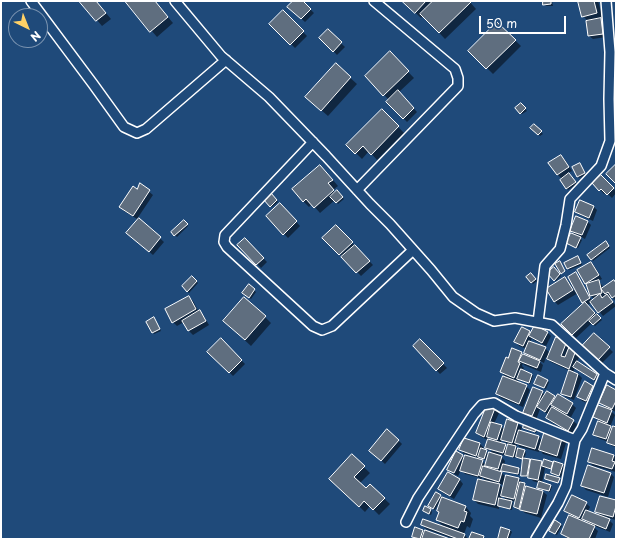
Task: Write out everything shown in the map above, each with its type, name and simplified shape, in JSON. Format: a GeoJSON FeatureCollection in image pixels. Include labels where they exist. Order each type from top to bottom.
{"type":"FeatureCollection","features":[{"type":"Feature","properties":{"kind":"street"},"geometry":{"type":"LineString","coordinates":[[31,1],[94,84],[124,127],[137,132],[146,129],[226,60]]}},
{"type":"Feature","properties":{"kind":"street"},"geometry":{"type":"LineString","coordinates":[[176,1],[221,56],[269,97],[313,142],[390,224],[453,297],[476,313],[494,321],[515,318],[552,325],[616,380]]}},
{"type":"Feature","properties":{"kind":"street"},"geometry":{"type":"LineString","coordinates":[[357,190],[458,86],[458,78],[455,69],[374,1]]}},
{"type":"Feature","properties":{"kind":"street"},"geometry":{"type":"LineString","coordinates":[[538,322],[545,266],[560,249],[570,199],[601,166],[610,141],[610,52],[606,1]]}},
{"type":"Feature","properties":{"kind":"street"},"geometry":{"type":"LineString","coordinates":[[313,142],[225,235],[224,242],[227,247],[313,326],[322,330],[332,326],[413,250]]}},
{"type":"Feature","properties":{"kind":"street"},"geometry":{"type":"LineString","coordinates":[[536,539],[558,503],[566,486],[575,440],[582,429],[605,372]]}},
{"type":"Feature","properties":{"kind":"street"},"geometry":{"type":"LineString","coordinates":[[406,522],[422,491],[474,414],[482,405],[494,403],[516,416],[575,440]]}},
{"type":"Feature","properties":{"kind":"building"},"geometry":{"type":"Polygon","coordinates":[[[79,1],[96,1],[106,13],[96,21],[79,1]]]}},
{"type":"Feature","properties":{"kind":"building"},"geometry":{"type":"Polygon","coordinates":[[[125,1],[155,1],[168,17],[150,32],[125,1]]]}},
{"type":"Feature","properties":{"kind":"building"},"geometry":{"type":"Polygon","coordinates":[[[293,1],[303,1],[311,9],[301,19],[287,7],[293,1]]]}},
{"type":"Feature","properties":{"kind":"building"},"geometry":{"type":"Polygon","coordinates":[[[402,1],[426,1],[415,13],[402,1]]]}},
{"type":"Feature","properties":{"kind":"building"},"geometry":{"type":"Polygon","coordinates":[[[433,1],[471,2],[439,33],[420,14],[433,1]]]}},
{"type":"Feature","properties":{"kind":"building"},"geometry":{"type":"Polygon","coordinates":[[[543,1],[551,1],[551,4],[543,5],[543,1]]]}},
{"type":"Feature","properties":{"kind":"building"},"geometry":{"type":"Polygon","coordinates":[[[578,1],[594,1],[597,13],[582,17],[578,1]]]}},
{"type":"Feature","properties":{"kind":"building"},"geometry":{"type":"Polygon","coordinates":[[[283,10],[304,31],[290,45],[269,24],[283,10]]]}},
{"type":"Feature","properties":{"kind":"building"},"geometry":{"type":"Polygon","coordinates":[[[601,18],[603,34],[588,36],[586,21],[601,18]]]}},
{"type":"Feature","properties":{"kind":"building"},"geometry":{"type":"Polygon","coordinates":[[[497,22],[516,40],[486,69],[468,51],[497,22]]]}},
{"type":"Feature","properties":{"kind":"building"},"geometry":{"type":"Polygon","coordinates":[[[328,29],[342,42],[333,52],[319,38],[328,29]]]}},
{"type":"Feature","properties":{"kind":"building"},"geometry":{"type":"Polygon","coordinates":[[[390,51],[409,71],[383,96],[365,76],[390,51]]]}},
{"type":"Feature","properties":{"kind":"building"},"geometry":{"type":"Polygon","coordinates":[[[336,63],[351,77],[321,111],[305,97],[336,63]]]}},
{"type":"Feature","properties":{"kind":"building"},"geometry":{"type":"Polygon","coordinates":[[[398,90],[414,108],[403,119],[386,102],[398,90]]]}},
{"type":"Feature","properties":{"kind":"building"},"geometry":{"type":"Polygon","coordinates":[[[521,103],[526,108],[520,114],[515,108],[521,103]]]}},
{"type":"Feature","properties":{"kind":"building"},"geometry":{"type":"Polygon","coordinates":[[[382,109],[399,126],[371,155],[363,146],[355,154],[346,145],[382,109]]]}},
{"type":"Feature","properties":{"kind":"building"},"geometry":{"type":"Polygon","coordinates":[[[534,124],[542,131],[538,135],[530,128],[534,124]]]}},
{"type":"Feature","properties":{"kind":"building"},"geometry":{"type":"Polygon","coordinates":[[[561,155],[569,167],[557,175],[548,163],[561,155]]]}},
{"type":"Feature","properties":{"kind":"building"},"geometry":{"type":"Polygon","coordinates":[[[580,163],[585,173],[577,177],[572,167],[580,163]]]}},
{"type":"Feature","properties":{"kind":"building"},"geometry":{"type":"Polygon","coordinates":[[[616,164],[616,184],[606,174],[616,164]]]}},
{"type":"Feature","properties":{"kind":"building"},"geometry":{"type":"Polygon","coordinates":[[[320,165],[333,180],[328,183],[334,190],[314,208],[306,199],[303,202],[292,189],[320,165]]]}},
{"type":"Feature","properties":{"kind":"building"},"geometry":{"type":"Polygon","coordinates":[[[569,173],[576,182],[566,189],[560,180],[569,173]]]}},
{"type":"Feature","properties":{"kind":"building"},"geometry":{"type":"Polygon","coordinates":[[[601,175],[614,188],[607,195],[601,189],[599,191],[592,183],[601,175]]]}},
{"type":"Feature","properties":{"kind":"building"},"geometry":{"type":"Polygon","coordinates":[[[140,183],[150,190],[133,216],[119,207],[133,186],[137,189],[140,183]]]}},
{"type":"Feature","properties":{"kind":"building"},"geometry":{"type":"Polygon","coordinates":[[[337,190],[343,197],[336,203],[330,197],[337,190]]]}},
{"type":"Feature","properties":{"kind":"building"},"geometry":{"type":"Polygon","coordinates":[[[271,193],[277,200],[270,207],[263,199],[271,193]]]}},
{"type":"Feature","properties":{"kind":"building"},"geometry":{"type":"Polygon","coordinates":[[[580,200],[594,206],[589,218],[575,212],[580,200]]]}},
{"type":"Feature","properties":{"kind":"building"},"geometry":{"type":"Polygon","coordinates":[[[280,203],[297,221],[283,235],[266,216],[280,203]]]}},
{"type":"Feature","properties":{"kind":"building"},"geometry":{"type":"Polygon","coordinates":[[[576,216],[588,221],[582,235],[570,231],[576,216]]]}},
{"type":"Feature","properties":{"kind":"building"},"geometry":{"type":"Polygon","coordinates":[[[139,218],[161,237],[149,252],[126,233],[139,218]]]}},
{"type":"Feature","properties":{"kind":"building"},"geometry":{"type":"Polygon","coordinates":[[[184,220],[188,224],[174,236],[171,232],[184,220]]]}},
{"type":"Feature","properties":{"kind":"building"},"geometry":{"type":"Polygon","coordinates":[[[336,225],[353,242],[339,255],[322,238],[336,225]]]}},
{"type":"Feature","properties":{"kind":"building"},"geometry":{"type":"Polygon","coordinates":[[[571,233],[581,237],[576,248],[566,243],[571,233]]]}},
{"type":"Feature","properties":{"kind":"building"},"geometry":{"type":"Polygon","coordinates":[[[245,238],[264,258],[256,265],[237,245],[245,238]]]}},
{"type":"Feature","properties":{"kind":"building"},"geometry":{"type":"Polygon","coordinates":[[[606,241],[609,246],[591,260],[587,255],[606,241]]]}},
{"type":"Feature","properties":{"kind":"building"},"geometry":{"type":"Polygon","coordinates":[[[355,245],[370,261],[356,273],[341,257],[355,245]]]}},
{"type":"Feature","properties":{"kind":"building"},"geometry":{"type":"Polygon","coordinates":[[[578,256],[581,263],[567,269],[564,263],[578,256]]]}},
{"type":"Feature","properties":{"kind":"building"},"geometry":{"type":"Polygon","coordinates":[[[560,261],[565,271],[561,274],[555,264],[560,261]]]}},
{"type":"Feature","properties":{"kind":"building"},"geometry":{"type":"Polygon","coordinates":[[[591,262],[599,275],[585,284],[577,270],[591,262]]]}},
{"type":"Feature","properties":{"kind":"building"},"geometry":{"type":"Polygon","coordinates":[[[554,267],[560,274],[554,281],[547,273],[554,267]]]}},
{"type":"Feature","properties":{"kind":"building"},"geometry":{"type":"Polygon","coordinates":[[[576,272],[590,298],[582,303],[568,277],[576,272]]]}},
{"type":"Feature","properties":{"kind":"building"},"geometry":{"type":"Polygon","coordinates":[[[531,273],[536,279],[531,283],[526,277],[531,273]]]}},
{"type":"Feature","properties":{"kind":"building"},"geometry":{"type":"Polygon","coordinates":[[[192,276],[197,281],[187,292],[182,286],[192,276]]]}},
{"type":"Feature","properties":{"kind":"building"},"geometry":{"type":"Polygon","coordinates":[[[565,277],[573,290],[554,302],[546,289],[565,277]]]}},
{"type":"Feature","properties":{"kind":"building"},"geometry":{"type":"Polygon","coordinates":[[[599,280],[602,293],[590,296],[586,284],[599,280]]]}},
{"type":"Feature","properties":{"kind":"building"},"geometry":{"type":"Polygon","coordinates":[[[614,280],[616,283],[616,295],[612,298],[608,292],[605,294],[601,289],[614,280]]]}},
{"type":"Feature","properties":{"kind":"building"},"geometry":{"type":"Polygon","coordinates":[[[249,284],[255,289],[249,298],[242,293],[249,284]]]}},
{"type":"Feature","properties":{"kind":"building"},"geometry":{"type":"Polygon","coordinates":[[[600,294],[602,298],[607,294],[613,302],[598,313],[590,302],[600,294]]]}},
{"type":"Feature","properties":{"kind":"building"},"geometry":{"type":"Polygon","coordinates":[[[189,296],[196,309],[172,323],[165,309],[189,296]]]}},
{"type":"Feature","properties":{"kind":"building"},"geometry":{"type":"Polygon","coordinates":[[[244,297],[266,316],[245,340],[223,321],[244,297]]]}},
{"type":"Feature","properties":{"kind":"building"},"geometry":{"type":"Polygon","coordinates":[[[585,302],[595,313],[572,335],[561,324],[585,302]]]}},
{"type":"Feature","properties":{"kind":"building"},"geometry":{"type":"Polygon","coordinates":[[[200,310],[206,321],[188,331],[182,321],[200,310]]]}},
{"type":"Feature","properties":{"kind":"building"},"geometry":{"type":"Polygon","coordinates":[[[597,314],[601,318],[593,325],[589,321],[597,314]]]}},
{"type":"Feature","properties":{"kind":"building"},"geometry":{"type":"Polygon","coordinates":[[[154,317],[160,329],[152,333],[146,322],[154,317]]]}},
{"type":"Feature","properties":{"kind":"building"},"geometry":{"type":"Polygon","coordinates":[[[535,325],[548,332],[542,343],[529,336],[535,325]]]}},
{"type":"Feature","properties":{"kind":"building"},"geometry":{"type":"Polygon","coordinates":[[[522,327],[530,331],[523,346],[514,342],[522,327]]]}},
{"type":"Feature","properties":{"kind":"building"},"geometry":{"type":"Polygon","coordinates":[[[594,333],[610,347],[598,360],[582,346],[594,333]]]}},
{"type":"Feature","properties":{"kind":"building"},"geometry":{"type":"Polygon","coordinates":[[[556,337],[567,341],[561,356],[565,357],[569,347],[576,350],[569,369],[547,359],[556,337]]]}},
{"type":"Feature","properties":{"kind":"building"},"geometry":{"type":"Polygon","coordinates":[[[221,338],[242,360],[229,373],[207,352],[221,338]]]}},
{"type":"Feature","properties":{"kind":"building"},"geometry":{"type":"Polygon","coordinates":[[[420,339],[444,363],[436,371],[413,346],[420,339]]]}},
{"type":"Feature","properties":{"kind":"building"},"geometry":{"type":"Polygon","coordinates":[[[529,341],[546,347],[540,360],[524,353],[529,341]]]}},
{"type":"Feature","properties":{"kind":"building"},"geometry":{"type":"Polygon","coordinates":[[[512,348],[522,352],[518,362],[520,363],[514,378],[500,372],[506,357],[508,358],[512,348]]]}},
{"type":"Feature","properties":{"kind":"building"},"geometry":{"type":"Polygon","coordinates":[[[523,354],[540,361],[537,368],[519,361],[523,354]]]}},
{"type":"Feature","properties":{"kind":"building"},"geometry":{"type":"Polygon","coordinates":[[[577,361],[597,374],[594,380],[573,367],[577,361]]]}},
{"type":"Feature","properties":{"kind":"building"},"geometry":{"type":"Polygon","coordinates":[[[521,369],[532,374],[529,383],[517,379],[521,369]]]}},
{"type":"Feature","properties":{"kind":"building"},"geometry":{"type":"Polygon","coordinates":[[[569,370],[578,374],[571,397],[561,394],[569,370]]]}},
{"type":"Feature","properties":{"kind":"building"},"geometry":{"type":"Polygon","coordinates":[[[538,375],[548,380],[544,388],[534,384],[538,375]]]}},
{"type":"Feature","properties":{"kind":"building"},"geometry":{"type":"Polygon","coordinates":[[[503,376],[527,385],[519,404],[496,394],[503,376]]]}},
{"type":"Feature","properties":{"kind":"building"},"geometry":{"type":"Polygon","coordinates":[[[585,381],[593,386],[586,401],[577,397],[585,381]]]}},
{"type":"Feature","properties":{"kind":"building"},"geometry":{"type":"Polygon","coordinates":[[[607,385],[616,390],[616,401],[612,409],[599,403],[607,385]]]}},
{"type":"Feature","properties":{"kind":"building"},"geometry":{"type":"Polygon","coordinates":[[[533,387],[543,391],[532,416],[523,413],[533,387]]]}},
{"type":"Feature","properties":{"kind":"building"},"geometry":{"type":"Polygon","coordinates":[[[547,391],[555,396],[545,412],[537,407],[547,391]]]}},
{"type":"Feature","properties":{"kind":"building"},"geometry":{"type":"Polygon","coordinates":[[[558,394],[573,403],[567,414],[551,405],[558,394]]]}},
{"type":"Feature","properties":{"kind":"building"},"geometry":{"type":"Polygon","coordinates":[[[487,405],[495,408],[484,437],[476,433],[487,405]]]}},
{"type":"Feature","properties":{"kind":"building"},"geometry":{"type":"Polygon","coordinates":[[[598,405],[612,410],[607,423],[593,417],[598,405]]]}},
{"type":"Feature","properties":{"kind":"building"},"geometry":{"type":"Polygon","coordinates":[[[552,407],[574,420],[568,431],[546,418],[552,407]]]}},
{"type":"Feature","properties":{"kind":"building"},"geometry":{"type":"Polygon","coordinates":[[[507,419],[518,423],[512,443],[501,440],[507,419]]]}},
{"type":"Feature","properties":{"kind":"building"},"geometry":{"type":"Polygon","coordinates":[[[598,421],[611,426],[606,439],[593,435],[598,421]]]}},
{"type":"Feature","properties":{"kind":"building"},"geometry":{"type":"Polygon","coordinates":[[[491,422],[502,425],[497,440],[487,437],[491,422]]]}},
{"type":"Feature","properties":{"kind":"building"},"geometry":{"type":"Polygon","coordinates":[[[524,423],[536,427],[535,432],[523,428],[524,423]]]}},
{"type":"Feature","properties":{"kind":"building"},"geometry":{"type":"Polygon","coordinates":[[[613,426],[616,427],[616,446],[607,443],[613,426]]]}},
{"type":"Feature","properties":{"kind":"building"},"geometry":{"type":"Polygon","coordinates":[[[387,429],[399,440],[381,461],[369,451],[387,429]]]}},
{"type":"Feature","properties":{"kind":"building"},"geometry":{"type":"Polygon","coordinates":[[[519,430],[539,436],[535,449],[515,443],[519,430]]]}},
{"type":"Feature","properties":{"kind":"building"},"geometry":{"type":"Polygon","coordinates":[[[545,430],[563,435],[557,456],[539,450],[545,430]]]}},
{"type":"Feature","properties":{"kind":"building"},"geometry":{"type":"Polygon","coordinates":[[[464,438],[480,443],[476,456],[459,450],[464,438]]]}},
{"type":"Feature","properties":{"kind":"building"},"geometry":{"type":"Polygon","coordinates":[[[488,439],[506,444],[503,453],[485,448],[488,439]]]}},
{"type":"Feature","properties":{"kind":"building"},"geometry":{"type":"Polygon","coordinates":[[[508,444],[516,446],[513,457],[505,455],[508,444]]]}},
{"type":"Feature","properties":{"kind":"building"},"geometry":{"type":"Polygon","coordinates":[[[481,448],[487,450],[484,459],[478,457],[481,448]]]}},
{"type":"Feature","properties":{"kind":"building"},"geometry":{"type":"Polygon","coordinates":[[[518,448],[525,450],[522,459],[516,457],[518,448]]]}},
{"type":"Feature","properties":{"kind":"building"},"geometry":{"type":"Polygon","coordinates":[[[592,448],[614,455],[612,461],[615,462],[612,469],[588,462],[592,448]]]}},
{"type":"Feature","properties":{"kind":"building"},"geometry":{"type":"Polygon","coordinates":[[[456,451],[463,455],[454,473],[447,470],[456,451]]]}},
{"type":"Feature","properties":{"kind":"building"},"geometry":{"type":"Polygon","coordinates":[[[489,452],[502,456],[498,469],[485,466],[489,452]]]}},
{"type":"Feature","properties":{"kind":"building"},"geometry":{"type":"Polygon","coordinates":[[[352,454],[365,466],[354,477],[366,488],[370,484],[385,498],[373,510],[364,501],[359,507],[329,479],[352,454]]]}},
{"type":"Feature","properties":{"kind":"building"},"geometry":{"type":"Polygon","coordinates":[[[465,455],[483,460],[478,476],[460,471],[465,455]]]}},
{"type":"Feature","properties":{"kind":"building"},"geometry":{"type":"Polygon","coordinates":[[[523,458],[530,459],[527,476],[521,476],[523,458]]]}},
{"type":"Feature","properties":{"kind":"building"},"geometry":{"type":"Polygon","coordinates":[[[531,459],[542,461],[538,480],[528,478],[531,459]]]}},
{"type":"Feature","properties":{"kind":"building"},"geometry":{"type":"Polygon","coordinates":[[[544,459],[553,462],[551,469],[542,466],[544,459]]]}},
{"type":"Feature","properties":{"kind":"building"},"geometry":{"type":"Polygon","coordinates":[[[554,461],[563,464],[559,476],[551,473],[554,461]]]}},
{"type":"Feature","properties":{"kind":"building"},"geometry":{"type":"Polygon","coordinates":[[[503,464],[519,468],[518,474],[501,471],[503,464]]]}},
{"type":"Feature","properties":{"kind":"building"},"geometry":{"type":"Polygon","coordinates":[[[588,465],[611,473],[604,493],[581,486],[588,465]]]}},
{"type":"Feature","properties":{"kind":"building"},"geometry":{"type":"Polygon","coordinates":[[[483,466],[502,472],[499,482],[480,476],[483,466]]]}},
{"type":"Feature","properties":{"kind":"building"},"geometry":{"type":"Polygon","coordinates":[[[448,472],[460,479],[450,496],[438,489],[448,472]]]}},
{"type":"Feature","properties":{"kind":"building"},"geometry":{"type":"Polygon","coordinates":[[[546,474],[560,478],[558,483],[545,479],[546,474]]]}},
{"type":"Feature","properties":{"kind":"building"},"geometry":{"type":"Polygon","coordinates":[[[506,475],[519,478],[514,499],[501,496],[506,475]]]}},
{"type":"Feature","properties":{"kind":"building"},"geometry":{"type":"Polygon","coordinates":[[[478,479],[500,484],[495,505],[473,500],[478,479]]]}},
{"type":"Feature","properties":{"kind":"building"},"geometry":{"type":"Polygon","coordinates":[[[539,481],[551,485],[549,491],[537,488],[539,481]]]}},
{"type":"Feature","properties":{"kind":"building"},"geometry":{"type":"Polygon","coordinates":[[[520,482],[525,483],[519,509],[514,507],[520,482]]]}},
{"type":"Feature","properties":{"kind":"building"},"geometry":{"type":"Polygon","coordinates":[[[526,486],[543,491],[537,514],[520,510],[526,486]]]}},
{"type":"Feature","properties":{"kind":"building"},"geometry":{"type":"Polygon","coordinates":[[[436,492],[441,495],[433,509],[428,506],[436,492]]]}},
{"type":"Feature","properties":{"kind":"building"},"geometry":{"type":"Polygon","coordinates":[[[572,495],[587,502],[579,518],[564,511],[572,495]]]}},
{"type":"Feature","properties":{"kind":"building"},"geometry":{"type":"Polygon","coordinates":[[[600,496],[616,500],[613,517],[595,512],[600,496]]]}},
{"type":"Feature","properties":{"kind":"building"},"geometry":{"type":"Polygon","coordinates":[[[442,497],[466,506],[464,511],[467,512],[464,522],[461,521],[458,528],[436,520],[439,512],[437,511],[442,497]]]}},
{"type":"Feature","properties":{"kind":"building"},"geometry":{"type":"Polygon","coordinates":[[[499,498],[512,501],[510,509],[498,506],[499,498]]]}},
{"type":"Feature","properties":{"kind":"building"},"geometry":{"type":"Polygon","coordinates":[[[425,506],[431,509],[429,514],[423,511],[425,506]]]}},
{"type":"Feature","properties":{"kind":"building"},"geometry":{"type":"Polygon","coordinates":[[[586,510],[610,519],[606,529],[582,519],[586,510]]]}},
{"type":"Feature","properties":{"kind":"building"},"geometry":{"type":"Polygon","coordinates":[[[569,515],[595,526],[589,539],[571,539],[561,534],[569,515]]]}},
{"type":"Feature","properties":{"kind":"building"},"geometry":{"type":"Polygon","coordinates":[[[423,519],[465,534],[463,539],[458,539],[421,525],[423,519]]]}},
{"type":"Feature","properties":{"kind":"building"},"geometry":{"type":"Polygon","coordinates":[[[555,520],[561,524],[555,534],[549,531],[555,520]]]}},
{"type":"Feature","properties":{"kind":"building"},"geometry":{"type":"Polygon","coordinates":[[[415,527],[423,530],[420,539],[412,537],[415,527]]]}},
{"type":"Feature","properties":{"kind":"building"},"geometry":{"type":"Polygon","coordinates":[[[501,527],[510,530],[507,539],[498,539],[501,527]]]}},
{"type":"Feature","properties":{"kind":"building"},"geometry":{"type":"Polygon","coordinates":[[[425,530],[450,539],[422,539],[425,530]]]}},
{"type":"Feature","properties":{"kind":"building"},"geometry":{"type":"Polygon","coordinates":[[[472,532],[484,536],[483,539],[469,539],[472,532]]]}}]}
